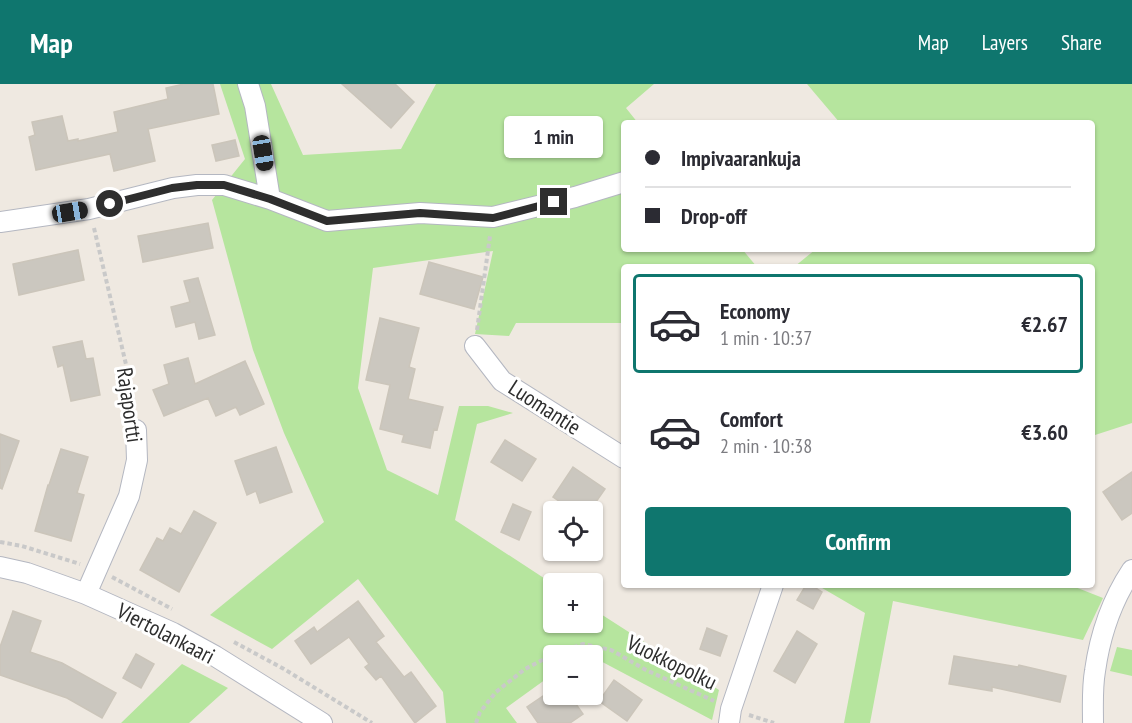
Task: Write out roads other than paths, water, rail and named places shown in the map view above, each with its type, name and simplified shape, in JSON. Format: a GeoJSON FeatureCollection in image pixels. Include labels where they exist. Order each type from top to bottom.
{"type":"FeatureCollection","features":[{"type":"Feature","properties":{"kind":"street"},"geometry":{"type":"LineString","coordinates":[[248,84],[255,106],[270,199]]}},
{"type":"Feature","properties":{"kind":"street"},"geometry":{"type":"LineString","coordinates":[[0,222],[89,209],[172,188],[197,185],[224,185],[270,199],[327,221],[420,213],[493,218],[621,183]]}},
{"type":"Feature","properties":{"kind":"street","name":"Luomantie"},"geometry":{"type":"LineString","coordinates":[[475,346],[502,381],[621,456]]}},
{"type":"Feature","properties":{"kind":"street","name":"Rajaportti"},"geometry":{"type":"LineString","coordinates":[[86,594],[129,496],[137,460],[136,430]]}},
{"type":"Feature","properties":{"kind":"street","name":"Viertolankaari"},"geometry":{"type":"LineString","coordinates":[[0,567],[27,573],[86,594],[173,633],[322,723]]}},
{"type":"Feature","properties":{"kind":"street"},"geometry":{"type":"LineString","coordinates":[[1093,723],[1094,673],[1104,629],[1121,586],[1132,570]]}},
{"type":"Feature","properties":{"kind":"street"},"geometry":{"type":"LineString","coordinates":[[730,716],[771,588]]}}]}
